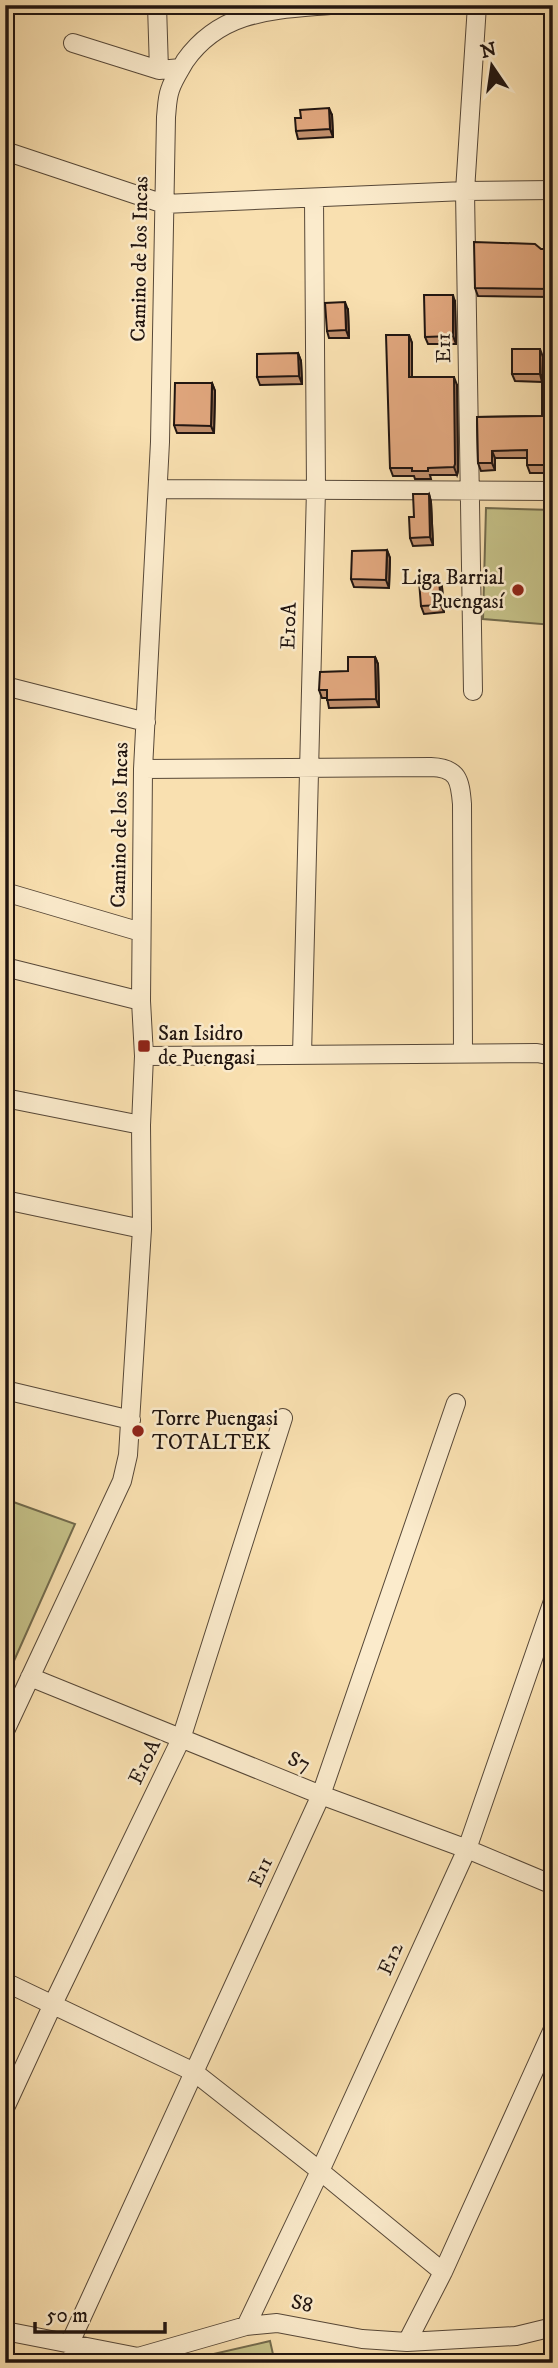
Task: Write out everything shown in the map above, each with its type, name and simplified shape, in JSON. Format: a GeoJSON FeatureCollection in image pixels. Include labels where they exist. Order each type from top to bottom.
{"type":"FeatureCollection","features":[{"type":"Feature","properties":{"kind":"street"},"geometry":{"type":"LineString","coordinates":[[158,5],[159,70]]}},
{"type":"Feature","properties":{"kind":"street","name":"Camino de los Incas"},"geometry":{"type":"LineString","coordinates":[[5,1731],[122,1481],[128,1455],[142,1229],[141,1125],[145,1056],[141,1001],[143,769],[158,489],[166,117],[170,90],[194,49],[212,31],[240,18],[269,10],[330,5]]}},
{"type":"Feature","properties":{"kind":"street","name":"E11"},"geometry":{"type":"LineString","coordinates":[[473,691],[465,191],[477,5]]}},
{"type":"Feature","properties":{"kind":"street"},"geometry":{"type":"LineString","coordinates":[[73,43],[159,70],[181,68]]}},
{"type":"Feature","properties":{"kind":"street"},"geometry":{"type":"LineString","coordinates":[[5,151],[164,204],[465,191],[553,190]]}},
{"type":"Feature","properties":{"kind":"street","name":"E10A"},"geometry":{"type":"LineString","coordinates":[[302,1055],[316,489],[314,199]]}},
{"type":"Feature","properties":{"kind":"street"},"geometry":{"type":"LineString","coordinates":[[158,489],[553,491]]}},
{"type":"Feature","properties":{"kind":"street"},"geometry":{"type":"LineString","coordinates":[[5,685],[146,722]]}},
{"type":"Feature","properties":{"kind":"street"},"geometry":{"type":"LineString","coordinates":[[143,769],[442,768],[456,776],[462,804],[463,1053]]}},
{"type":"Feature","properties":{"kind":"street"},"geometry":{"type":"LineString","coordinates":[[5,892],[141,932]]}},
{"type":"Feature","properties":{"kind":"street"},"geometry":{"type":"LineString","coordinates":[[5,967],[141,1001]]}},
{"type":"Feature","properties":{"kind":"street"},"geometry":{"type":"LineString","coordinates":[[145,1056],[463,1053],[537,1053],[553,1056]]}},
{"type":"Feature","properties":{"kind":"street"},"geometry":{"type":"LineString","coordinates":[[5,1098],[141,1125]]}},
{"type":"Feature","properties":{"kind":"street"},"geometry":{"type":"LineString","coordinates":[[5,1200],[142,1229]]}},
{"type":"Feature","properties":{"kind":"street"},"geometry":{"type":"LineString","coordinates":[[5,1390],[131,1420]]}},
{"type":"Feature","properties":{"kind":"street","name":"E11"},"geometry":{"type":"LineString","coordinates":[[69,2345],[321,1795],[456,1403]]}},
{"type":"Feature","properties":{"kind":"street","name":"E10A"},"geometry":{"type":"LineString","coordinates":[[5,2108],[52,2004],[181,1739],[284,1418]]}},
{"type":"Feature","properties":{"kind":"street","name":"E12"},"geometry":{"type":"LineString","coordinates":[[246,2326],[467,1849],[553,1601]]}},
{"type":"Feature","properties":{"kind":"street","name":"S7"},"geometry":{"type":"LineString","coordinates":[[30,1677],[321,1795],[467,1849],[553,1885]]}},
{"type":"Feature","properties":{"kind":"street"},"geometry":{"type":"LineString","coordinates":[[5,1982],[194,2072],[443,2272]]}},
{"type":"Feature","properties":{"kind":"street"},"geometry":{"type":"LineString","coordinates":[[407,2342],[443,2272],[553,2029]]}},
{"type":"Feature","properties":{"kind":"street","name":"S8"},"geometry":{"type":"LineString","coordinates":[[5,2331],[136,2360],[246,2326],[277,2323],[362,2339],[407,2342],[516,2336],[553,2327]]}},
{"type":"Feature","properties":{"kind":"shaded area","name":"Liga Barrial Puengasí"},"geometry":{"type":"Polygon","coordinates":[[[486,508],[553,510],[553,625],[483,619],[486,508]]]}},
{"type":"Feature","properties":{"kind":"shaded area"},"geometry":{"type":"Polygon","coordinates":[[[5,1499],[75,1524],[5,1681],[5,1499]]]}},
{"type":"Feature","properties":{"kind":"shaded area"},"geometry":{"type":"Polygon","coordinates":[[[270,2341],[275,2363],[197,2363],[196,2358],[270,2341]]]}},
{"type":"Feature","properties":{"kind":"building"},"geometry":{"type":"Polygon","coordinates":[[[329,108],[330,129],[296,131],[295,118],[301,118],[300,110],[329,108]]]}},
{"type":"Feature","properties":{"kind":"building"},"geometry":{"type":"Polygon","coordinates":[[[474,242],[535,244],[541,249],[553,249],[553,289],[475,288],[474,242]]]}},
{"type":"Feature","properties":{"kind":"building"},"geometry":{"type":"Polygon","coordinates":[[[424,295],[453,295],[453,336],[425,337],[424,295]]]}},
{"type":"Feature","properties":{"kind":"building"},"geometry":{"type":"Polygon","coordinates":[[[345,302],[346,330],[327,331],[325,303],[345,302]]]}},
{"type":"Feature","properties":{"kind":"building"},"geometry":{"type":"Polygon","coordinates":[[[386,335],[409,335],[409,377],[454,377],[454,467],[428,468],[428,471],[390,468],[386,335]]]}},
{"type":"Feature","properties":{"kind":"building"},"geometry":{"type":"Polygon","coordinates":[[[512,349],[540,349],[540,374],[512,374],[512,349]]]}},
{"type":"Feature","properties":{"kind":"building"},"geometry":{"type":"Polygon","coordinates":[[[298,353],[299,376],[257,377],[257,354],[298,353]]]}},
{"type":"Feature","properties":{"kind":"building"},"geometry":{"type":"Polygon","coordinates":[[[542,375],[553,375],[553,420],[544,420],[544,465],[527,465],[527,450],[492,451],[492,463],[478,463],[477,417],[542,416],[542,375]]]}},
{"type":"Feature","properties":{"kind":"building"},"geometry":{"type":"Polygon","coordinates":[[[175,383],[212,383],[211,426],[174,425],[175,383]]]}},
{"type":"Feature","properties":{"kind":"building"},"geometry":{"type":"Polygon","coordinates":[[[413,494],[429,494],[430,537],[410,538],[409,517],[414,517],[413,494]]]}},
{"type":"Feature","properties":{"kind":"building"},"geometry":{"type":"Polygon","coordinates":[[[387,550],[386,580],[351,579],[352,551],[387,550]]]}},
{"type":"Feature","properties":{"kind":"building"},"geometry":{"type":"Polygon","coordinates":[[[439,579],[441,605],[421,606],[419,581],[439,579]]]}},
{"type":"Feature","properties":{"kind":"building"},"geometry":{"type":"Polygon","coordinates":[[[348,657],[375,657],[376,699],[327,700],[327,690],[319,690],[320,672],[348,671],[348,657]]]}},
{"type":"Feature","properties":{"kind":"place","name":"Liga Barrial Puengasí"},"geometry":{"type":"Point","coordinates":[518,590]}},
{"type":"Feature","properties":{"kind":"place","name":"San Isidro de Puengasi"},"geometry":{"type":"Point","coordinates":[144,1046]}},
{"type":"Feature","properties":{"kind":"place","name":"Torre Puengasi TOTALTEK"},"geometry":{"type":"Point","coordinates":[138,1431]}}]}
